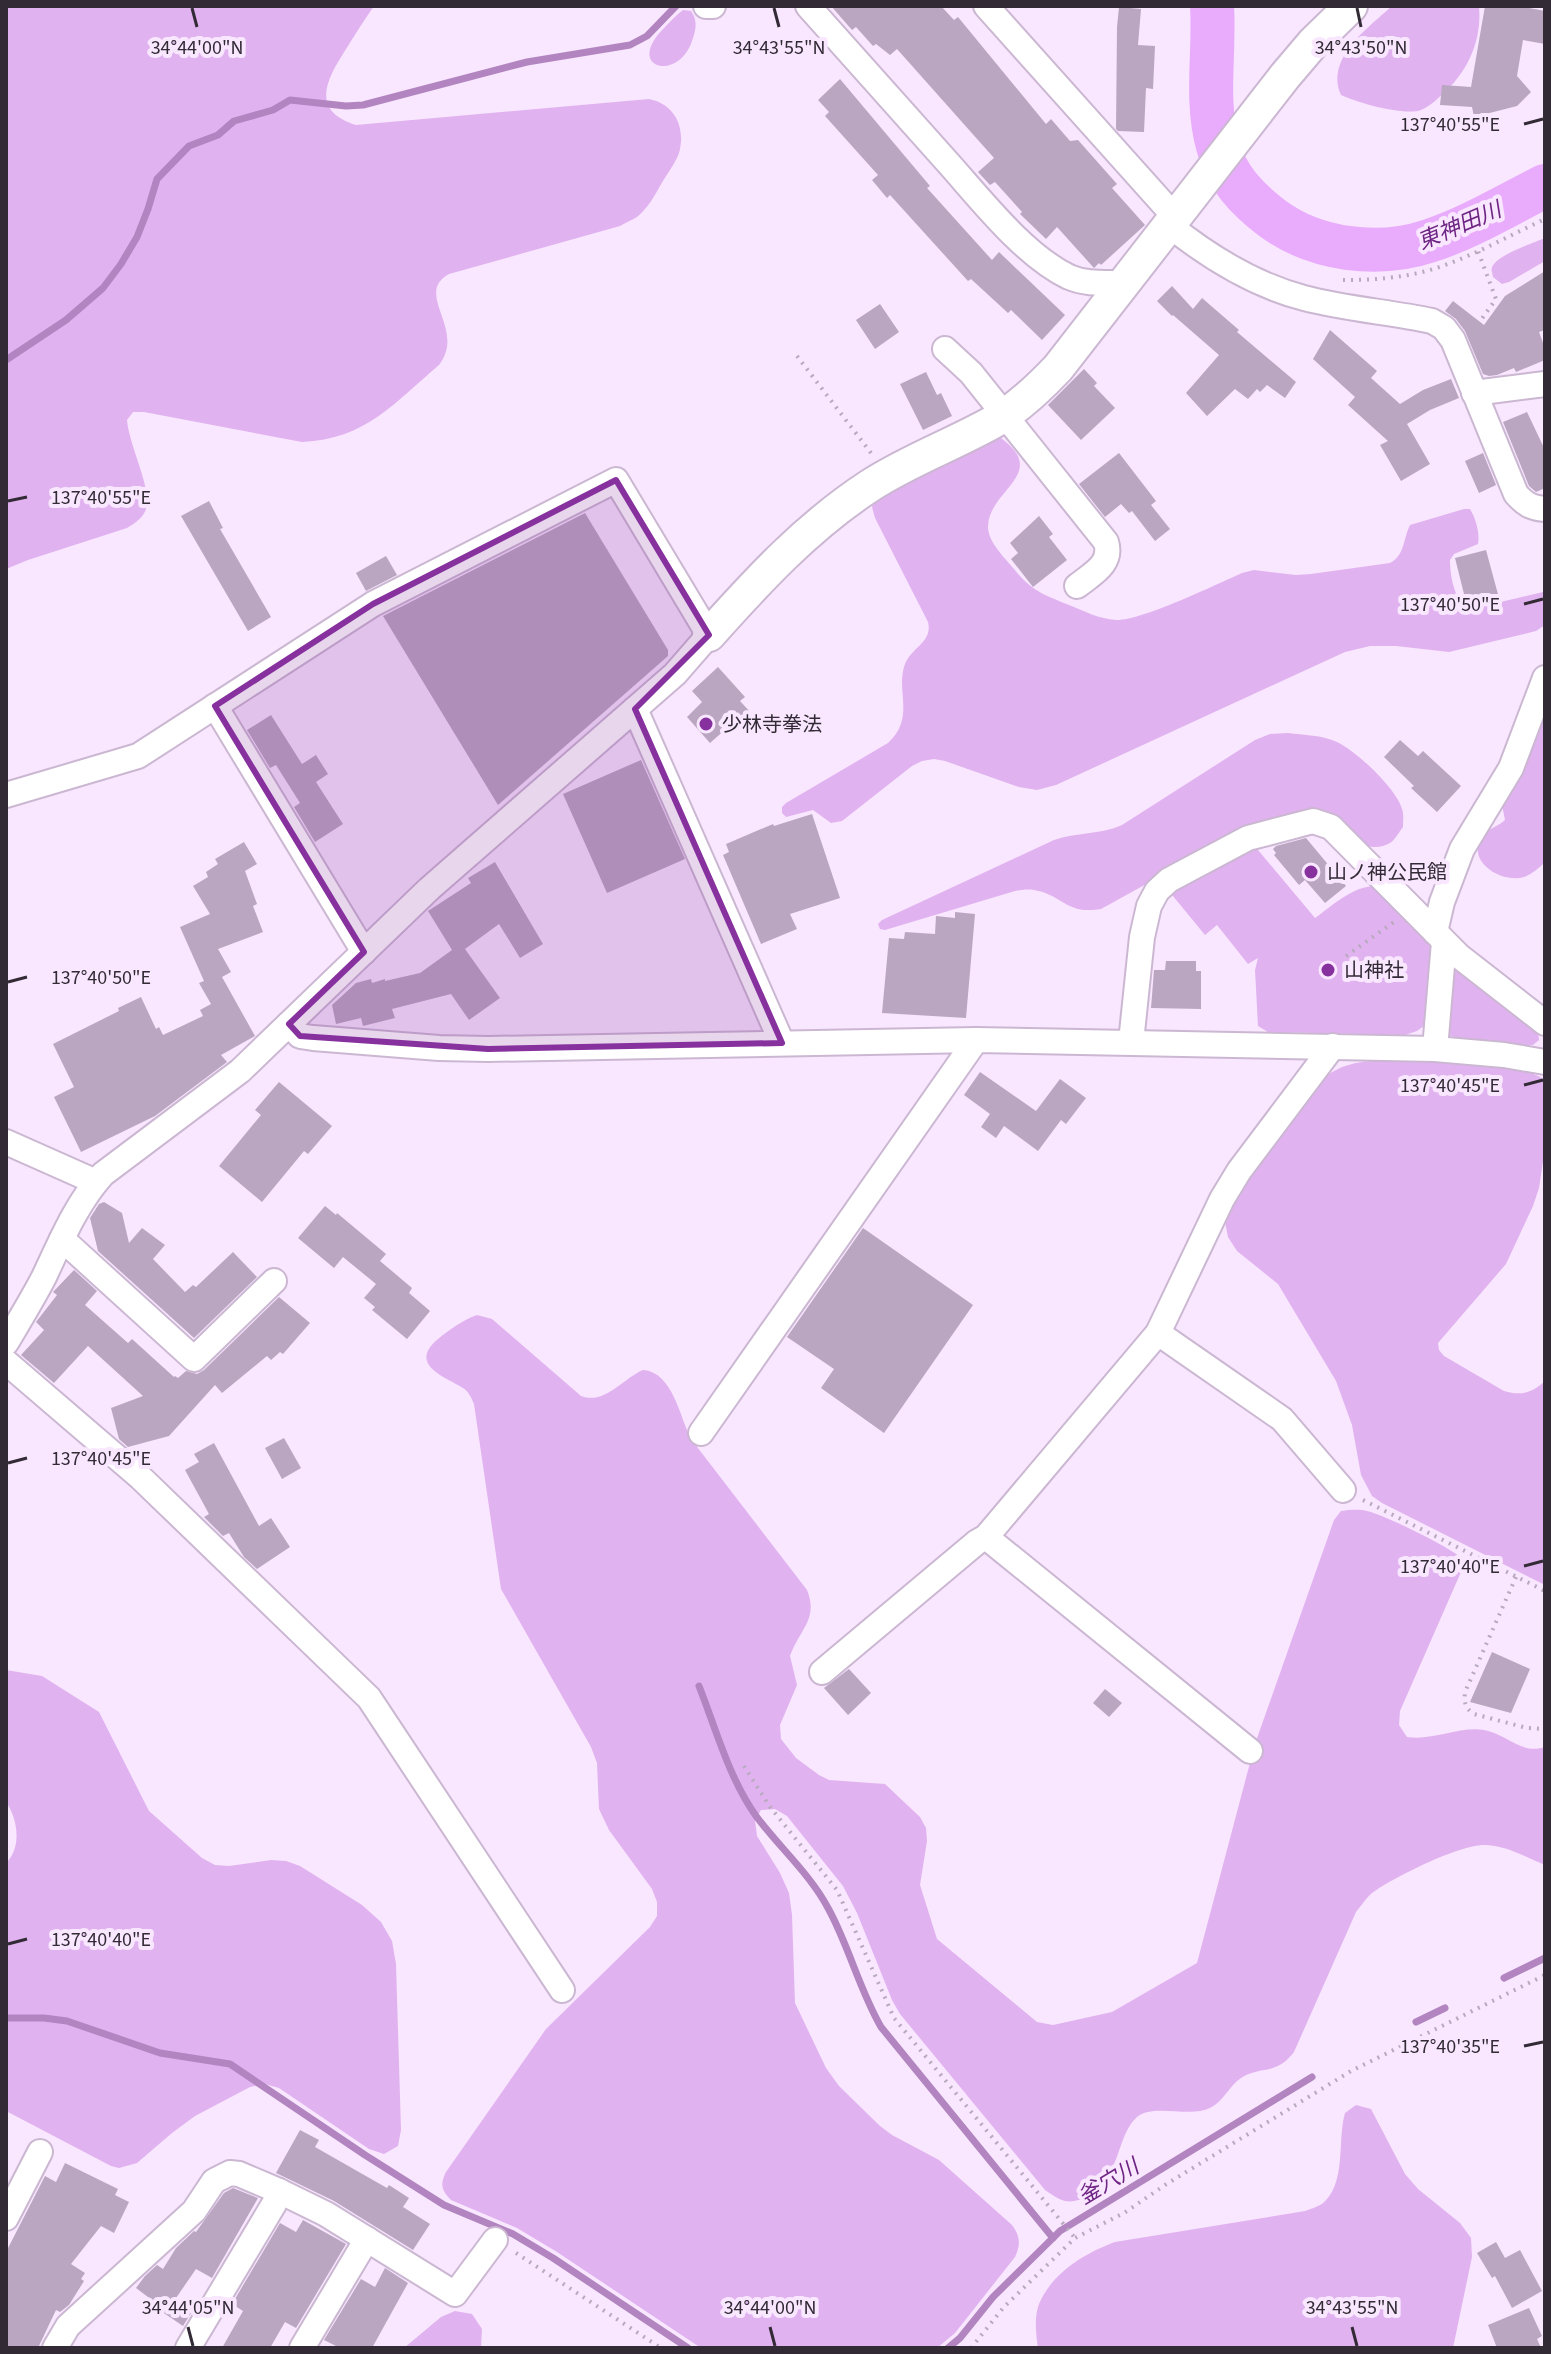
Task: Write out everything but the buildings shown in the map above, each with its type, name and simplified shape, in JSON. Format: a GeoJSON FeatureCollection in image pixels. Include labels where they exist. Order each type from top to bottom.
{"type":"FeatureCollection","features":[{"type":"Feature","properties":{"kind":"street"},"geometry":{"type":"LineString","coordinates":[[706,6],[713,6]]}},
{"type":"Feature","properties":{"kind":"street"},"geometry":{"type":"LineString","coordinates":[[808,6],[987,206],[1029,247],[1071,278],[1111,283],[1119,289]]}},
{"type":"Feature","properties":{"kind":"street"},"geometry":{"type":"LineString","coordinates":[[986,6],[1172,221],[1230,268],[1276,290],[1326,304],[1432,321],[1444,328],[1453,340],[1516,494],[1524,503],[1545,509]]}},
{"type":"Feature","properties":{"kind":"street"},"geometry":{"type":"LineString","coordinates":[[6,1343],[77,1208],[96,1182],[120,1160],[230,1080],[429,889],[675,674],[789,548],[844,503],[888,475],[1005,415],[1040,387],[1313,43],[1351,6]]}},
{"type":"Feature","properties":{"kind":"street"},"geometry":{"type":"LineString","coordinates":[[945,349],[971,373],[1106,542],[1107,558],[1103,565],[1077,586]]}},
{"type":"Feature","properties":{"kind":"street"},"geometry":{"type":"LineString","coordinates":[[1474,393],[1545,384]]}},
{"type":"Feature","properties":{"kind":"street"},"geometry":{"type":"LineString","coordinates":[[6,795],[138,756],[373,604],[616,480],[709,635]]}},
{"type":"Feature","properties":{"kind":"street"},"geometry":{"type":"LineString","coordinates":[[1435,1049],[1442,902],[1462,849],[1511,768],[1545,678]]}},
{"type":"Feature","properties":{"kind":"street"},"geometry":{"type":"LineString","coordinates":[[215,706],[364,952]]}},
{"type":"Feature","properties":{"kind":"street"},"geometry":{"type":"LineString","coordinates":[[635,709],[782,1043]]}},
{"type":"Feature","properties":{"kind":"street"},"geometry":{"type":"LineString","coordinates":[[1131,1042],[1142,937],[1149,906],[1157,891],[1169,880],[1248,838],[1303,822],[1322,822],[1331,827],[1459,956],[1545,1023]]}},
{"type":"Feature","properties":{"kind":"street"},"geometry":{"type":"LineString","coordinates":[[289,1024],[300,1036],[439,1048],[976,1040],[1435,1049],[1545,1062]]}},
{"type":"Feature","properties":{"kind":"street"},"geometry":{"type":"LineString","coordinates":[[701,1433],[976,1040]]}},
{"type":"Feature","properties":{"kind":"street"},"geometry":{"type":"LineString","coordinates":[[822,1672],[986,1537],[1158,1333],[1222,1199],[1239,1171],[1333,1046]]}},
{"type":"Feature","properties":{"kind":"street"},"geometry":{"type":"LineString","coordinates":[[6,1142],[96,1182]]}},
{"type":"Feature","properties":{"kind":"street"},"geometry":{"type":"LineString","coordinates":[[62,1239],[194,1359],[274,1281]]}},
{"type":"Feature","properties":{"kind":"street"},"geometry":{"type":"LineString","coordinates":[[1158,1333],[1282,1419],[1343,1490]]}},
{"type":"Feature","properties":{"kind":"street"},"geometry":{"type":"LineString","coordinates":[[6,1362],[141,1478],[369,1698],[562,1990]]}},
{"type":"Feature","properties":{"kind":"street"},"geometry":{"type":"LineString","coordinates":[[986,1537],[1250,1751]]}},
{"type":"Feature","properties":{"kind":"street"},"geometry":{"type":"LineString","coordinates":[[6,2218],[40,2152]]}},
{"type":"Feature","properties":{"kind":"street"},"geometry":{"type":"LineString","coordinates":[[55,2348],[68,2326],[194,2211],[214,2181],[221,2176],[239,2174],[326,2214],[455,2294],[495,2240]]}},
{"type":"Feature","properties":{"kind":"street"},"geometry":{"type":"LineString","coordinates":[[188,2348],[279,2191]]}},
{"type":"Feature","properties":{"kind":"street"},"geometry":{"type":"LineString","coordinates":[[302,2348],[367,2239]]}},
{"type":"Feature","properties":{"kind":"path"},"geometry":{"type":"LineString","coordinates":[[1340,280],[1371,280],[1430,270],[1545,219]]}},
{"type":"Feature","properties":{"kind":"path"},"geometry":{"type":"LineString","coordinates":[[1457,352],[1496,299],[1477,251]]}},
{"type":"Feature","properties":{"kind":"path"},"geometry":{"type":"LineString","coordinates":[[797,356],[888,475]]}},
{"type":"Feature","properties":{"kind":"path"},"geometry":{"type":"LineString","coordinates":[[1346,956],[1412,909]]}},
{"type":"Feature","properties":{"kind":"path"},"geometry":{"type":"LineString","coordinates":[[1343,1490],[1545,1591]]}},
{"type":"Feature","properties":{"kind":"path"},"geometry":{"type":"LineString","coordinates":[[1516,1577],[1465,1692],[1464,1701],[1467,1709],[1474,1714],[1527,1728],[1545,1729]]}},
{"type":"Feature","properties":{"kind":"path"},"geometry":{"type":"LineString","coordinates":[[744,1766],[770,1807],[837,1890],[894,2018],[1075,2238]]}},
{"type":"Feature","properties":{"kind":"path"},"geometry":{"type":"LineString","coordinates":[[971,2348],[1012,2299],[1075,2238],[1124,2213],[1351,2071],[1545,1975]]}},
{"type":"Feature","properties":{"kind":"path"},"geometry":{"type":"LineString","coordinates":[[495,2240],[661,2348]]}},
{"type":"Feature","properties":{"kind":"highlighted area"},"geometry":{"type":"Polygon","coordinates":[[[616,480],[709,635],[635,709],[782,1043],[488,1049],[300,1036],[289,1024],[364,952],[215,706],[373,604],[616,480]]]}},
{"type":"Feature","properties":{"kind":"shaded area"},"geometry":{"type":"Polygon","coordinates":[[[6,6],[374,6],[328,82],[327,102],[341,119],[356,125],[649,99],[672,112],[679,126],[681,144],[673,165],[650,203],[635,218],[620,226],[449,274],[439,282],[437,302],[445,326],[446,352],[439,365],[377,417],[344,434],[302,442],[133,412],[127,420],[147,495],[143,515],[127,528],[6,569],[6,6]]]}},
{"type":"Feature","properties":{"kind":"shaded area"},"geometry":{"type":"Polygon","coordinates":[[[1392,6],[1479,6],[1476,42],[1467,63],[1446,91],[1421,110],[1393,110],[1341,95],[1338,81],[1344,56],[1361,34],[1392,6]]]}},
{"type":"Feature","properties":{"kind":"shaded area"},"geometry":{"type":"Polygon","coordinates":[[[683,10],[691,11],[695,18],[692,41],[676,62],[658,65],[651,61],[654,41],[683,10]]]}},
{"type":"Feature","properties":{"kind":"shaded area"},"geometry":{"type":"Polygon","coordinates":[[[1545,238],[1545,261],[1509,282],[1502,284],[1493,277],[1492,267],[1503,256],[1545,238]]]}},
{"type":"Feature","properties":{"kind":"shaded area"},"geometry":{"type":"Polygon","coordinates":[[[998,436],[1013,449],[1020,461],[1019,472],[990,514],[988,528],[991,539],[1033,588],[1092,614],[1116,620],[1142,615],[1254,570],[1296,575],[1390,563],[1401,551],[1410,525],[1470,509],[1477,526],[1478,544],[1454,554],[1450,560],[1458,597],[1468,607],[1475,608],[1543,592],[1545,625],[1536,631],[1449,652],[1370,646],[1345,652],[1056,785],[1037,790],[934,759],[912,766],[842,821],[831,823],[813,810],[786,817],[782,807],[786,803],[888,743],[896,733],[903,714],[905,664],[928,635],[928,622],[875,518],[872,507],[875,497],[998,436]]]}},
{"type":"Feature","properties":{"kind":"shaded area"},"geometry":{"type":"Polygon","coordinates":[[[1545,693],[1545,862],[1524,877],[1505,877],[1487,868],[1481,861],[1479,844],[1486,833],[1505,820],[1502,805],[1545,693]]]}},
{"type":"Feature","properties":{"kind":"shaded area"},"geometry":{"type":"Polygon","coordinates":[[[1288,733],[1337,742],[1374,771],[1392,791],[1403,811],[1403,827],[1392,842],[1374,847],[1367,845],[1353,838],[1335,821],[1226,840],[1101,909],[1080,909],[1044,892],[1024,890],[880,929],[878,924],[882,920],[1054,840],[1122,825],[1255,740],[1270,734],[1288,733]]]}},
{"type":"Feature","properties":{"kind":"shaded area"},"geometry":{"type":"Polygon","coordinates":[[[1253,844],[1315,918],[1351,893],[1375,886],[1435,947],[1428,1023],[1405,1035],[1268,1032],[1258,1026],[1255,970],[1258,958],[1248,964],[1217,925],[1205,935],[1168,890],[1253,844]]]}},
{"type":"Feature","properties":{"kind":"shaded area"},"geometry":{"type":"Polygon","coordinates":[[[1454,963],[1538,1030],[1539,1040],[1533,1045],[1524,1045],[1448,1035],[1454,963]]]}},
{"type":"Feature","properties":{"kind":"shaded area"},"geometry":{"type":"Polygon","coordinates":[[[1386,1060],[1495,1066],[1535,1075],[1545,1081],[1545,1148],[1533,1206],[1506,1264],[1438,1343],[1444,1356],[1504,1391],[1526,1392],[1545,1381],[1545,1585],[1372,1496],[1361,1475],[1352,1425],[1336,1381],[1278,1284],[1237,1251],[1228,1237],[1225,1222],[1230,1204],[1314,1087],[1330,1073],[1346,1066],[1386,1060]]]}},
{"type":"Feature","properties":{"kind":"shaded area"},"geometry":{"type":"Polygon","coordinates":[[[477,1315],[492,1319],[581,1396],[590,1398],[606,1394],[643,1370],[662,1379],[674,1397],[691,1439],[807,1590],[811,1609],[790,1656],[797,1685],[780,1725],[781,1739],[796,1758],[819,1775],[829,1780],[885,1784],[920,1817],[926,1828],[927,1841],[920,1885],[937,1939],[1037,2022],[1053,2025],[1112,2012],[1197,1963],[1255,1744],[1334,1520],[1341,1511],[1360,1510],[1375,1514],[1429,1538],[1460,1557],[1463,1564],[1461,1572],[1400,1711],[1399,1725],[1407,1737],[1475,1729],[1492,1732],[1521,1746],[1545,1747],[1545,1865],[1501,1847],[1475,1846],[1428,1863],[1372,1893],[1356,1912],[1294,2052],[1275,2067],[1241,2078],[1210,2108],[1192,2112],[1152,2111],[1137,2117],[1125,2134],[1113,2166],[1100,2186],[1076,2201],[1066,2201],[1045,2190],[900,2014],[843,1886],[787,1816],[775,1809],[761,1810],[755,1821],[757,1836],[789,1893],[795,2003],[826,2068],[839,2086],[880,2126],[939,2160],[1012,2225],[1019,2244],[1015,2257],[955,2333],[937,2348],[701,2348],[517,2228],[451,2200],[442,2187],[446,2172],[546,2029],[650,1927],[657,1916],[657,1902],[652,1889],[609,1830],[599,1809],[597,1763],[591,1747],[501,1589],[474,1404],[465,1390],[439,1375],[428,1363],[426,1356],[429,1348],[438,1339],[477,1315]]]}},
{"type":"Feature","properties":{"kind":"shaded area"},"geometry":{"type":"Polygon","coordinates":[[[6,1670],[42,1676],[99,1712],[149,1811],[202,1858],[215,1865],[271,1860],[300,1866],[362,1905],[381,1922],[392,1941],[396,1964],[401,2130],[398,2146],[384,2154],[369,2149],[279,2088],[265,2084],[250,2087],[195,2116],[137,2163],[119,2168],[6,2111],[6,1863],[14,1850],[16,1833],[6,1802],[6,1670]]]}},
{"type":"Feature","properties":{"kind":"shaded area"},"geometry":{"type":"Polygon","coordinates":[[[1356,2105],[1371,2109],[1405,2174],[1418,2189],[1460,2223],[1471,2238],[1472,2257],[1453,2348],[1038,2348],[1036,2315],[1045,2293],[1061,2274],[1092,2252],[1115,2242],[1305,2211],[1322,2204],[1330,2195],[1338,2174],[1345,2113],[1356,2105]]]}},
{"type":"Feature","properties":{"kind":"shaded area"},"geometry":{"type":"Polygon","coordinates":[[[455,2311],[472,2314],[482,2329],[481,2348],[404,2348],[441,2317],[455,2311]]]}},
{"type":"Feature","properties":{"kind":"waterway"},"geometry":{"type":"LineString","coordinates":[[6,360],[66,320],[103,288],[137,237],[157,179],[189,146],[218,135],[234,121],[273,110],[290,100],[363,105],[527,62],[630,45],[647,36],[676,6]]}},
{"type":"Feature","properties":{"kind":"waterway","name":"東神田川"},"geometry":{"type":"LineString","coordinates":[[1212,6],[1211,94],[1218,146],[1226,168],[1246,195],[1289,229],[1327,244],[1348,248],[1368,250],[1409,246],[1459,230],[1545,186]]}},
{"type":"Feature","properties":{"kind":"waterway"},"geometry":{"type":"LineString","coordinates":[[699,1686],[746,1801],[821,1896],[881,2027],[1053,2238]]}},
{"type":"Feature","properties":{"kind":"waterway","name":"釜穴川"},"geometry":{"type":"LineString","coordinates":[[1504,1978],[1545,1958]]}},
{"type":"Feature","properties":{"kind":"waterway","name":"釜穴川"},"geometry":{"type":"LineString","coordinates":[[1416,2022],[1445,2008]]}},
{"type":"Feature","properties":{"kind":"waterway"},"geometry":{"type":"LineString","coordinates":[[6,2018],[67,2021],[160,2053],[230,2064],[444,2205],[513,2234],[688,2348]]}},
{"type":"Feature","properties":{"kind":"waterway","name":"釜穴川"},"geometry":{"type":"LineString","coordinates":[[948,2348],[993,2297],[1060,2231],[1312,2077]]}},
{"type":"Feature","properties":{"kind":"place","name":"少林寺拳法"},"geometry":{"type":"Point","coordinates":[706,724]}},
{"type":"Feature","properties":{"kind":"place","name":"山ノ神公民館"},"geometry":{"type":"Point","coordinates":[1311,872]}},
{"type":"Feature","properties":{"kind":"place","name":"山神社"},"geometry":{"type":"Point","coordinates":[1328,970]}}]}
